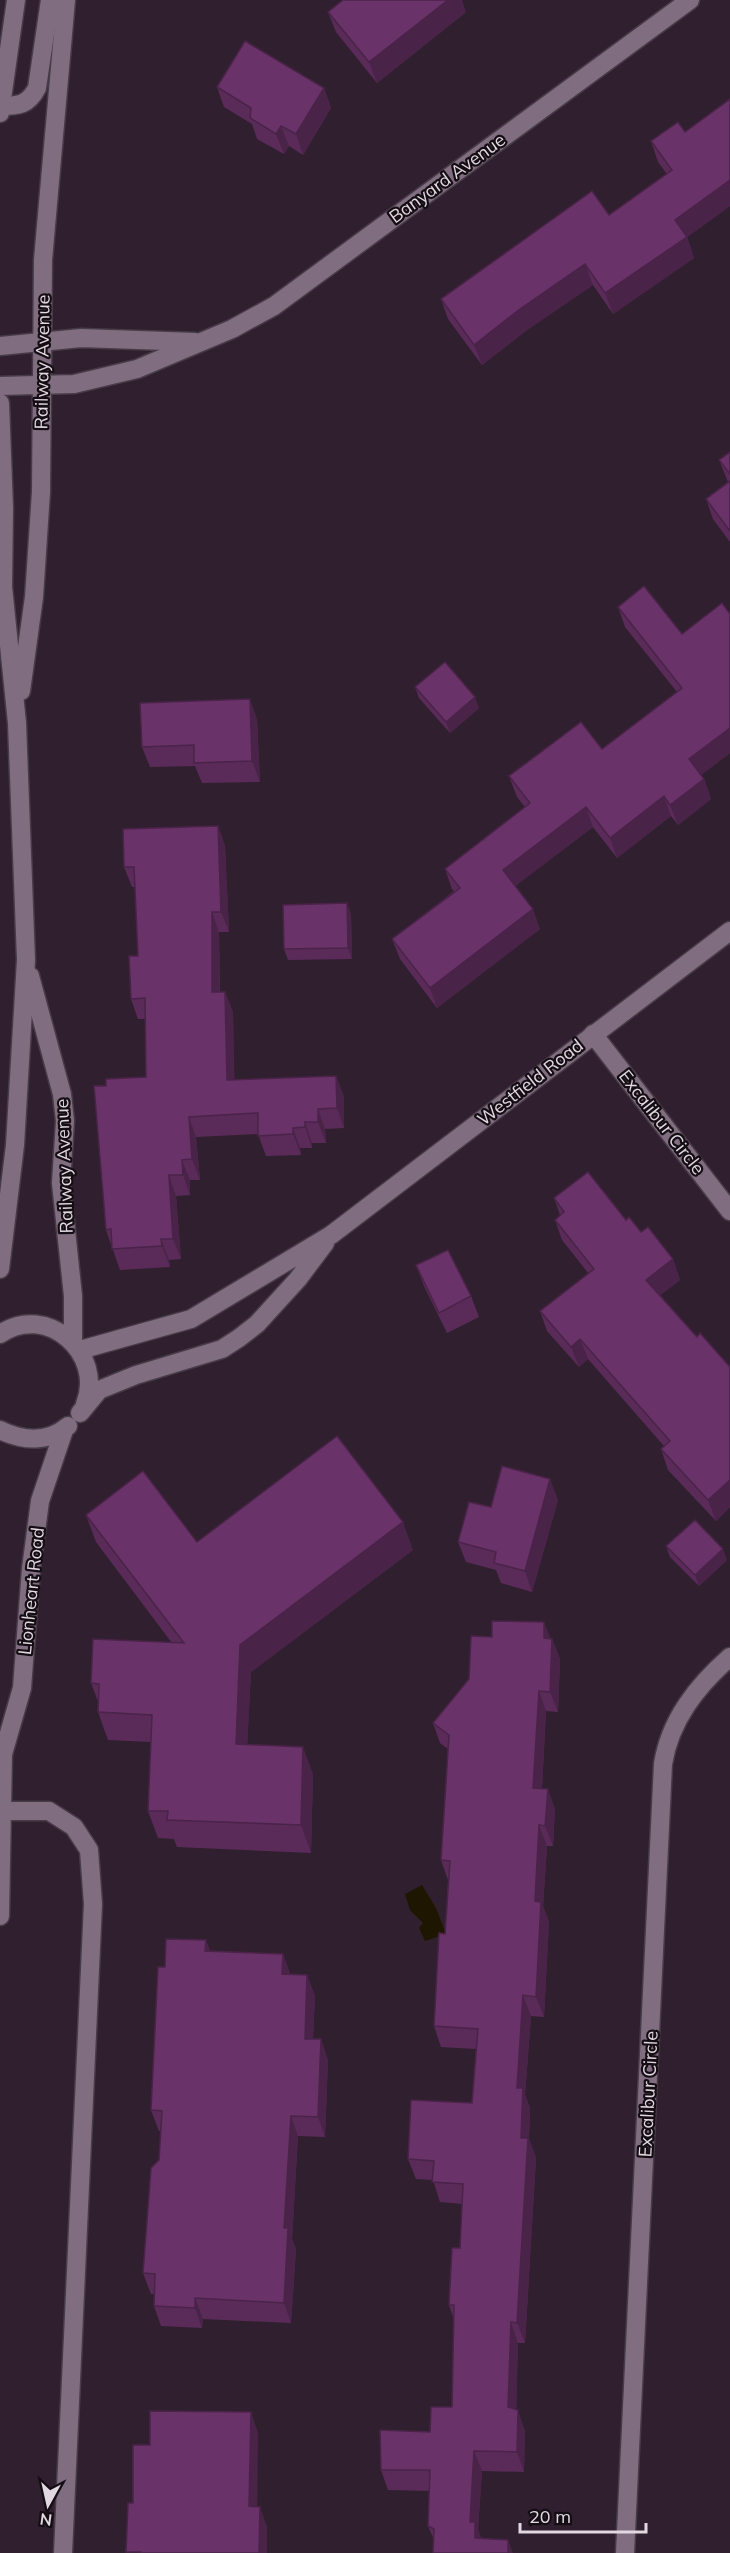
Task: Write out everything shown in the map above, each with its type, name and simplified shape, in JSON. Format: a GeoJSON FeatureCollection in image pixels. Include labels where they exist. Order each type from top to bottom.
{"type":"FeatureCollection","features":[{"type":"Feature","properties":{"kind":"main road"},"geometry":{"type":"LineString","coordinates":[[0,113],[16,0]]}},
{"type":"Feature","properties":{"kind":"main road"},"geometry":{"type":"LineString","coordinates":[[0,106],[20,106],[31,100],[37,88],[50,0]]}},
{"type":"Feature","properties":{"kind":"main road","name":"Railway Avenue"},"geometry":{"type":"LineString","coordinates":[[17,723],[34,597],[41,492],[43,260],[66,0]]}},
{"type":"Feature","properties":{"kind":"main road","name":"Banyard Avenue"},"geometry":{"type":"LineString","coordinates":[[0,386],[74,384],[129,371],[232,329],[274,306],[690,0]]}},
{"type":"Feature","properties":{"kind":"main road","name":"Banyard Avenue"},"geometry":{"type":"LineString","coordinates":[[0,346],[42,341],[120,338],[197,342]]}},
{"type":"Feature","properties":{"kind":"main road","name":"Railway Avenue"},"geometry":{"type":"LineString","coordinates":[[0,403],[4,508],[3,587],[17,723],[26,960],[15,1145],[0,1269]]}},
{"type":"Feature","properties":{"kind":"main road","name":"Westfield Road"},"geometry":{"type":"LineString","coordinates":[[76,1345],[191,1319],[331,1235],[730,931]]}},
{"type":"Feature","properties":{"kind":"main road","name":"Railway Avenue"},"geometry":{"type":"LineString","coordinates":[[26,960],[62,1094],[65,1121],[61,1184],[76,1345],[89,1375],[86,1401],[80,1413]]}},
{"type":"Feature","properties":{"kind":"main road","name":"Excalibur Circle"},"geometry":{"type":"LineString","coordinates":[[593,1034],[730,1211]]}},
{"type":"Feature","properties":{"kind":"main road","name":"Westfield Road"},"geometry":{"type":"LineString","coordinates":[[64,1430],[99,1390],[136,1375],[222,1349],[239,1338],[257,1324],[298,1278],[331,1235]]}},
{"type":"Feature","properties":{"kind":"main road"},"geometry":{"type":"LineString","coordinates":[[0,1334],[17,1326],[32,1324],[47,1326],[61,1332],[76,1345]]}},
{"type":"Feature","properties":{"kind":"main road"},"geometry":{"type":"LineString","coordinates":[[0,1435],[0,1430],[16,1437],[32,1439],[49,1437],[64,1430]]}},
{"type":"Feature","properties":{"kind":"main road","name":"Lionheart Road"},"geometry":{"type":"LineString","coordinates":[[0,1916],[1,1749],[22,1688],[31,1569],[40,1501],[64,1430]]}},
{"type":"Feature","properties":{"kind":"main road","name":"Excalibur Circle"},"geometry":{"type":"LineString","coordinates":[[625,2553],[663,1764],[670,1733],[679,1716],[706,1680],[730,1657]]}},
{"type":"Feature","properties":{"kind":"main road"},"geometry":{"type":"LineString","coordinates":[[2,1811],[49,1811],[74,1827],[89,1850],[93,1904],[63,2553]]}},
{"type":"Feature","properties":{"kind":"shaded area"},"geometry":{"type":"Polygon","coordinates":[[[422,1885],[436,1908],[446,1934],[425,1941],[419,1928],[423,1923],[410,1910],[405,1894],[422,1885]]]}},
{"type":"Feature","properties":{"kind":"building"},"geometry":{"type":"Polygon","coordinates":[[[343,0],[448,0],[369,62],[328,12],[343,0]]]}},
{"type":"Feature","properties":{"kind":"building"},"geometry":{"type":"Polygon","coordinates":[[[245,41],[324,88],[296,134],[281,126],[276,134],[250,118],[251,108],[217,87],[245,41]]]}},
{"type":"Feature","properties":{"kind":"building"},"geometry":{"type":"Polygon","coordinates":[[[730,99],[730,180],[675,220],[687,237],[605,293],[585,264],[520,309],[474,345],[441,299],[592,191],[609,215],[672,170],[651,141],[678,122],[685,132],[730,99]]]}},
{"type":"Feature","properties":{"kind":"building"},"geometry":{"type":"Polygon","coordinates":[[[730,452],[730,474],[719,460],[730,452]]]}},
{"type":"Feature","properties":{"kind":"building"},"geometry":{"type":"Polygon","coordinates":[[[730,481],[730,531],[706,499],[730,481]]]}},
{"type":"Feature","properties":{"kind":"building"},"geometry":{"type":"Polygon","coordinates":[[[644,586],[682,634],[722,603],[730,614],[730,728],[689,759],[704,779],[670,805],[664,796],[610,838],[586,807],[503,870],[533,909],[430,988],[392,939],[460,888],[445,869],[530,803],[509,776],[581,722],[602,749],[682,688],[618,607],[644,586]]]}},
{"type":"Feature","properties":{"kind":"building"},"geometry":{"type":"Polygon","coordinates":[[[445,662],[475,697],[446,722],[415,687],[445,662]]]}},
{"type":"Feature","properties":{"kind":"building"},"geometry":{"type":"Polygon","coordinates":[[[250,699],[252,761],[194,763],[194,745],[142,747],[140,703],[250,699]]]}},
{"type":"Feature","properties":{"kind":"building"},"geometry":{"type":"Polygon","coordinates":[[[218,826],[221,912],[212,912],[212,992],[225,992],[227,1080],[336,1076],[337,1108],[318,1109],[318,1122],[305,1122],[305,1127],[293,1128],[293,1134],[258,1136],[258,1113],[189,1117],[192,1159],[182,1160],[183,1175],[169,1175],[173,1239],[161,1239],[162,1246],[112,1249],[111,1229],[106,1230],[94,1086],[106,1086],[106,1079],[146,1077],[145,998],[131,999],[129,956],[138,956],[134,867],[124,867],[123,829],[218,826]]]}},
{"type":"Feature","properties":{"kind":"building"},"geometry":{"type":"Polygon","coordinates":[[[347,903],[348,948],[284,949],[283,905],[347,903]]]}},
{"type":"Feature","properties":{"kind":"building"},"geometry":{"type":"Polygon","coordinates":[[[588,1172],[626,1220],[629,1217],[641,1232],[648,1227],[673,1259],[646,1280],[697,1337],[700,1333],[730,1367],[730,1480],[708,1500],[661,1449],[670,1441],[580,1339],[571,1347],[540,1311],[594,1269],[555,1220],[564,1212],[554,1198],[588,1172]]]}},
{"type":"Feature","properties":{"kind":"building"},"geometry":{"type":"Polygon","coordinates":[[[448,1250],[471,1296],[439,1313],[416,1265],[448,1250]]]}},
{"type":"Feature","properties":{"kind":"building"},"geometry":{"type":"Polygon","coordinates":[[[337,1436],[403,1522],[240,1645],[236,1744],[303,1747],[301,1825],[167,1820],[168,1811],[148,1811],[152,1715],[98,1712],[99,1684],[91,1683],[93,1639],[184,1643],[86,1515],[143,1471],[197,1542],[337,1436]]]}},
{"type":"Feature","properties":{"kind":"building"},"geometry":{"type":"Polygon","coordinates":[[[502,1466],[550,1479],[525,1571],[494,1563],[496,1552],[458,1542],[469,1502],[491,1507],[502,1466]]]}},
{"type":"Feature","properties":{"kind":"building"},"geometry":{"type":"Polygon","coordinates":[[[695,1520],[723,1549],[695,1575],[666,1546],[695,1520]]]}},
{"type":"Feature","properties":{"kind":"building"},"geometry":{"type":"Polygon","coordinates":[[[492,1621],[544,1622],[544,1638],[552,1639],[550,1692],[539,1691],[533,1788],[548,1789],[545,1826],[539,1825],[535,1901],[541,1902],[536,1997],[523,1995],[517,2088],[523,2088],[521,2138],[528,2138],[517,2323],[511,2322],[508,2407],[518,2410],[517,2452],[474,2451],[470,2522],[475,2522],[475,2538],[508,2540],[508,2553],[433,2553],[434,2529],[428,2526],[430,2470],[381,2470],[380,2430],[430,2432],[431,2407],[452,2407],[454,2305],[449,2305],[452,2248],[460,2248],[463,2184],[432,2182],[434,2161],[408,2159],[411,2100],[472,2103],[478,2029],[434,2026],[439,1933],[445,1934],[450,1861],[441,1860],[449,1735],[433,1723],[469,1679],[471,1636],[492,1637],[492,1621]]]}},
{"type":"Feature","properties":{"kind":"building"},"geometry":{"type":"Polygon","coordinates":[[[166,1939],[206,1940],[205,1951],[283,1954],[282,1974],[307,1975],[305,2039],[321,2039],[318,2117],[291,2116],[284,2228],[288,2228],[284,2303],[195,2298],[195,2308],[154,2306],[155,2274],[143,2273],[151,2168],[159,2160],[162,2111],[151,2110],[158,1967],[165,1967],[166,1939]]]}},
{"type":"Feature","properties":{"kind":"building"},"geometry":{"type":"Polygon","coordinates":[[[150,2411],[251,2412],[249,2506],[260,2507],[259,2553],[126,2552],[128,2503],[133,2503],[133,2445],[150,2445],[150,2411]]]}}]}
